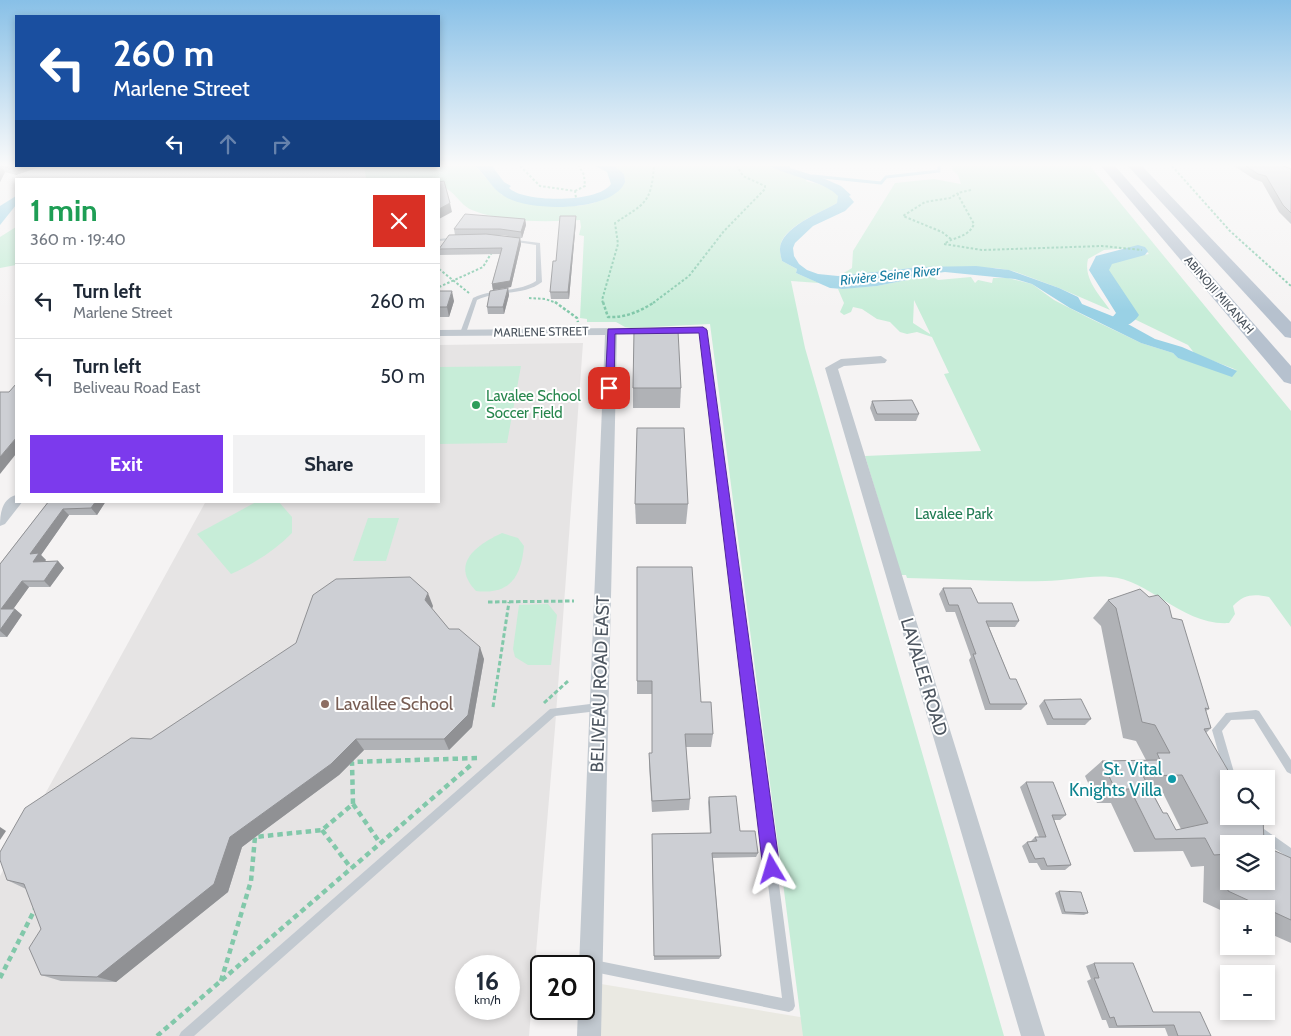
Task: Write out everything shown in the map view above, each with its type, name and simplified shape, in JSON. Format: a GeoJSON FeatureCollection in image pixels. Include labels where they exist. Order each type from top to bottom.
{"type":"FeatureCollection","features":[{"type":"Feature","properties":{"kind":"main road","name":"ABINOJII MIKANAH"},"geometry":{"type":"LineString","coordinates":[[1150,214],[1291,378]]}},
{"type":"Feature","properties":{"kind":"main road","name":"ABINOJII MIKANAH"},"geometry":{"type":"LineString","coordinates":[[1180,214],[1291,333]]}},
{"type":"Feature","properties":{"kind":"street","name":"MARLENE STREET"},"geometry":{"type":"LineString","coordinates":[[440,334],[703,330]]}},
{"type":"Feature","properties":{"kind":"street","name":"BELIVEAU ROAD EAST"},"geometry":{"type":"LineString","coordinates":[[592,955],[611,331]]}},
{"type":"Feature","properties":{"kind":"street","name":"LAVALEE ROAD"},"geometry":{"type":"LineString","coordinates":[[881,360],[841,363],[831,368],[1033,1036]]}},
{"type":"Feature","properties":{"kind":"street"},"geometry":{"type":"LineString","coordinates":[[0,520],[15,501]]}},
{"type":"Feature","properties":{"kind":"street","name":"BELIVEAU ROAD EAST"},"geometry":{"type":"LineString","coordinates":[[589,1036],[590,1020]]}},
{"type":"Feature","properties":{"kind":"lane"},"geometry":{"type":"LineString","coordinates":[[440,240],[464,237]]}},
{"type":"Feature","properties":{"kind":"lane"},"geometry":{"type":"LineString","coordinates":[[463,333],[475,299],[492,292],[530,288],[539,282],[538,244],[504,239]]}},
{"type":"Feature","properties":{"kind":"lane"},"geometry":{"type":"LineString","coordinates":[[595,966],[789,1006],[703,330]]}},
{"type":"Feature","properties":{"kind":"lane"},"geometry":{"type":"LineString","coordinates":[[185,1036],[553,712],[600,706]]}},
{"type":"Feature","properties":{"kind":"lane"},"geometry":{"type":"LineString","coordinates":[[1228,770],[1217,730],[1229,716],[1256,714],[1291,769]]}},
{"type":"Feature","properties":{"kind":"lane"},"geometry":{"type":"LineString","coordinates":[[1254,825],[1260,833],[1291,854]]}},
{"type":"Feature","properties":{"kind":"path"},"geometry":{"type":"LineString","coordinates":[[630,214],[615,223],[618,244],[602,300],[608,317],[615,319],[651,305],[695,269],[725,230],[740,214]]}},
{"type":"Feature","properties":{"kind":"path"},"geometry":{"type":"LineString","coordinates":[[905,214],[902,216],[942,232],[951,239]]}},
{"type":"Feature","properties":{"kind":"path"},"geometry":{"type":"LineString","coordinates":[[969,214],[974,224],[970,234],[951,239],[944,244],[1003,251],[1098,245],[1142,250]]}},
{"type":"Feature","properties":{"kind":"path"},"geometry":{"type":"LineString","coordinates":[[1215,214],[1230,231],[1291,286]]}},
{"type":"Feature","properties":{"kind":"path"},"geometry":{"type":"LineString","coordinates":[[440,287],[483,267],[489,260],[492,249],[504,239]]}},
{"type":"Feature","properties":{"kind":"path"},"geometry":{"type":"LineString","coordinates":[[440,269],[464,287]]}},
{"type":"Feature","properties":{"kind":"path"},"geometry":{"type":"LineString","coordinates":[[526,298],[546,297],[555,301],[578,318],[578,326],[586,332]]}},
{"type":"Feature","properties":{"kind":"path"},"geometry":{"type":"LineString","coordinates":[[488,602],[574,601]]}},
{"type":"Feature","properties":{"kind":"path"},"geometry":{"type":"LineString","coordinates":[[493,708],[509,602]]}},
{"type":"Feature","properties":{"kind":"path"},"geometry":{"type":"LineString","coordinates":[[538,707],[568,681]]}},
{"type":"Feature","properties":{"kind":"path"},"geometry":{"type":"LineString","coordinates":[[157,1036],[486,752]]}},
{"type":"Feature","properties":{"kind":"path"},"geometry":{"type":"LineString","coordinates":[[380,843],[353,804],[352,762],[479,758]]}},
{"type":"Feature","properties":{"kind":"path"},"geometry":{"type":"LineString","coordinates":[[221,981],[251,882],[256,837],[322,830],[353,804]]}},
{"type":"Feature","properties":{"kind":"path"},"geometry":{"type":"LineString","coordinates":[[322,830],[351,868]]}},
{"type":"Feature","properties":{"kind":"path"},"geometry":{"type":"LineString","coordinates":[[0,978],[35,909]]}},
{"type":"Feature","properties":{"kind":"shaded area","name":"Lavallee School"},"geometry":{"type":"Polygon","coordinates":[[[583,343],[555,728],[536,955],[530,955],[529,1036],[0,1036],[0,876],[205,503],[440,503],[440,345],[583,343]]]}},
{"type":"Feature","properties":{"kind":"shaded area"},"geometry":{"type":"Polygon","coordinates":[[[595,983],[806,1018],[808,1036],[593,1036],[595,983]]]}},
{"type":"Feature","properties":{"kind":"green space"},"geometry":{"type":"Polygon","coordinates":[[[486,214],[816,214],[794,227],[787,234],[782,241],[780,249],[782,261],[797,269],[796,273],[819,283],[791,281],[805,348],[1004,1036],[803,1036],[710,324],[631,328],[616,322],[587,322],[587,319],[580,318],[584,236],[579,235],[580,220],[525,221],[486,214]]]}},
{"type":"Feature","properties":{"kind":"green space","name":"Lavalee Park"},"geometry":{"type":"Polygon","coordinates":[[[876,214],[1130,214],[1291,411],[1291,627],[1269,597],[1264,596],[1254,595],[1245,597],[1237,602],[1233,606],[1235,614],[1229,623],[1212,622],[1196,617],[1138,585],[1110,577],[1053,581],[1010,581],[907,578],[906,575],[901,575],[865,456],[981,451],[944,374],[949,373],[932,337],[917,332],[907,334],[900,332],[890,322],[877,319],[862,309],[853,307],[851,312],[844,315],[840,312],[844,303],[838,289],[877,286],[921,275],[930,275],[938,280],[971,277],[975,283],[978,280],[992,283],[993,278],[1008,278],[1032,284],[1054,300],[1089,318],[1141,343],[1173,353],[1178,358],[1237,370],[1195,354],[1188,345],[1130,317],[1129,311],[1101,270],[1105,261],[1141,253],[1144,255],[1149,254],[1142,247],[1104,250],[1088,259],[1087,266],[1090,280],[1110,310],[1013,271],[996,268],[920,267],[839,276],[852,268],[853,251],[876,214]],[[914,300],[913,323],[930,333],[914,300]]]}},
{"type":"Feature","properties":{"kind":"green space"},"geometry":{"type":"Polygon","coordinates":[[[15,228],[15,265],[0,268],[0,237],[15,228]]]}},
{"type":"Feature","properties":{"kind":"green space","name":"Lavalee School Soccer Field"},"geometry":{"type":"Polygon","coordinates":[[[521,366],[507,443],[440,444],[440,367],[521,366]]]}},
{"type":"Feature","properties":{"kind":"green space"},"geometry":{"type":"Polygon","coordinates":[[[254,503],[280,503],[292,517],[292,533],[264,556],[231,574],[197,534],[254,503]]]}},
{"type":"Feature","properties":{"kind":"green space"},"geometry":{"type":"Polygon","coordinates":[[[368,518],[399,518],[386,561],[353,561],[368,518]]]}},
{"type":"Feature","properties":{"kind":"green space"},"geometry":{"type":"Polygon","coordinates":[[[502,533],[518,538],[524,546],[520,567],[512,582],[505,587],[497,590],[476,591],[465,572],[469,556],[483,543],[502,533]]]}},
{"type":"Feature","properties":{"kind":"green space"},"geometry":{"type":"Polygon","coordinates":[[[548,604],[557,615],[551,665],[528,665],[515,657],[513,649],[519,605],[548,604]]]}},
{"type":"Feature","properties":{"kind":"water"},"geometry":{"type":"Polygon","coordinates":[[[0,214],[9,214],[0,225],[0,214]]]}},
{"type":"Feature","properties":{"kind":"water","name":"Rivière Seine River"},"geometry":{"type":"Polygon","coordinates":[[[838,214],[813,226],[795,243],[793,248],[794,256],[799,264],[807,270],[818,274],[838,276],[920,267],[976,266],[1009,270],[1059,288],[1078,297],[1082,304],[1117,318],[1155,339],[1182,347],[1237,371],[1232,377],[1178,358],[1173,353],[1141,343],[1070,308],[1032,284],[1015,279],[945,272],[921,275],[877,286],[843,289],[830,288],[796,273],[797,269],[782,261],[780,250],[786,235],[812,216],[838,214]]]}},
{"type":"Feature","properties":{"kind":"building"},"geometry":{"type":"Polygon","coordinates":[[[465,214],[525,219],[521,232],[500,229],[454,229],[465,214]]]}},
{"type":"Feature","properties":{"kind":"building"},"geometry":{"type":"Polygon","coordinates":[[[560,216],[576,216],[568,292],[550,292],[553,261],[556,261],[560,216]]]}},
{"type":"Feature","properties":{"kind":"building"},"geometry":{"type":"Polygon","coordinates":[[[486,234],[520,238],[510,281],[492,284],[502,248],[440,249],[449,235],[486,234]]]}},
{"type":"Feature","properties":{"kind":"building"},"geometry":{"type":"Polygon","coordinates":[[[508,288],[503,307],[487,307],[490,291],[508,288]]]}},
{"type":"Feature","properties":{"kind":"building"},"geometry":{"type":"Polygon","coordinates":[[[440,291],[452,291],[447,307],[440,307],[440,291]]]}},
{"type":"Feature","properties":{"kind":"building"},"geometry":{"type":"Polygon","coordinates":[[[634,331],[678,331],[681,388],[633,388],[634,331]]]}},
{"type":"Feature","properties":{"kind":"building"},"geometry":{"type":"Polygon","coordinates":[[[15,385],[15,439],[0,457],[0,392],[9,392],[15,385]]]}},
{"type":"Feature","properties":{"kind":"building"},"geometry":{"type":"Polygon","coordinates":[[[912,400],[919,414],[877,414],[872,401],[912,400]]]}},
{"type":"Feature","properties":{"kind":"building"},"geometry":{"type":"Polygon","coordinates":[[[637,428],[684,428],[688,504],[635,504],[637,428]]]}},
{"type":"Feature","properties":{"kind":"building"},"geometry":{"type":"Polygon","coordinates":[[[47,503],[95,503],[91,508],[63,509],[30,554],[39,553],[33,562],[58,561],[44,581],[22,581],[1,609],[15,609],[0,630],[0,564],[47,503]]]}},
{"type":"Feature","properties":{"kind":"building"},"geometry":{"type":"Polygon","coordinates":[[[637,567],[692,567],[701,702],[711,702],[713,734],[685,734],[690,799],[652,801],[649,753],[652,753],[652,681],[637,681],[637,567]]]}},
{"type":"Feature","properties":{"kind":"building"},"geometry":{"type":"Polygon","coordinates":[[[410,577],[428,593],[425,600],[449,629],[459,629],[480,647],[468,715],[444,739],[356,739],[331,764],[230,837],[214,884],[97,977],[41,975],[29,948],[41,929],[24,884],[7,880],[0,860],[0,852],[25,808],[131,738],[151,739],[296,643],[313,595],[336,579],[410,577]]]}},
{"type":"Feature","properties":{"kind":"building"},"geometry":{"type":"Polygon","coordinates":[[[943,588],[971,588],[978,603],[1012,603],[1019,621],[986,621],[1010,679],[1016,679],[1027,704],[990,704],[973,654],[976,654],[958,605],[949,605],[943,588]]]}},
{"type":"Feature","properties":{"kind":"building"},"geometry":{"type":"Polygon","coordinates":[[[1140,589],[1149,597],[1158,595],[1169,606],[1172,618],[1182,620],[1209,709],[1205,708],[1211,728],[1204,729],[1228,770],[1220,770],[1220,825],[1263,825],[1264,835],[1220,835],[1220,855],[1214,855],[1205,838],[1155,839],[1130,789],[1115,789],[1102,761],[1160,760],[1157,753],[1170,753],[1155,725],[1142,722],[1116,608],[1108,600],[1140,589]],[[1182,775],[1143,776],[1163,813],[1167,813],[1176,830],[1208,823],[1182,775]]]}},
{"type":"Feature","properties":{"kind":"building"},"geometry":{"type":"Polygon","coordinates":[[[1081,699],[1091,719],[1053,719],[1044,700],[1081,699]]]}},
{"type":"Feature","properties":{"kind":"building"},"geometry":{"type":"Polygon","coordinates":[[[1026,782],[1053,782],[1066,815],[1052,815],[1071,865],[1047,866],[1044,858],[1035,859],[1027,842],[1037,841],[1035,837],[1046,837],[1026,782]]]}},
{"type":"Feature","properties":{"kind":"building"},"geometry":{"type":"Polygon","coordinates":[[[736,796],[740,831],[755,831],[758,853],[712,853],[721,956],[654,956],[652,834],[711,833],[709,797],[736,796]]]}},
{"type":"Feature","properties":{"kind":"building"},"geometry":{"type":"Polygon","coordinates":[[[1275,851],[1291,858],[1291,920],[1275,913],[1275,900],[1248,900],[1228,891],[1275,890],[1275,851]]]}},
{"type":"Feature","properties":{"kind":"building"},"geometry":{"type":"Polygon","coordinates":[[[1059,891],[1081,892],[1088,913],[1065,912],[1059,891]]]}},
{"type":"Feature","properties":{"kind":"building"},"geometry":{"type":"Polygon","coordinates":[[[1094,963],[1133,963],[1153,1012],[1200,1012],[1211,1036],[1178,1036],[1174,1025],[1117,1026],[1114,1017],[1110,1018],[1094,978],[1099,978],[1094,963]]]}},
{"type":"Feature","properties":{"kind":"waterway"},"geometry":{"type":"LineString","coordinates":[[1121,320],[1128,315],[1099,270],[1103,260],[1138,251]]}},
{"type":"Feature","properties":{"kind":"place","name":"Lavalee School Soccer Field"},"geometry":{"type":"Point","coordinates":[476,405]}},
{"type":"Feature","properties":{"kind":"place","name":"Lavallee School"},"geometry":{"type":"Point","coordinates":[325,704]}},
{"type":"Feature","properties":{"kind":"place","name":"St. Vital Knights Villa"},"geometry":{"type":"Point","coordinates":[1172,779]}},
{"type":"Feature","properties":{"kind":"route"},"geometry":{"type":"LineString","coordinates":[[609,388],[611,331],[703,330],[772,869]]}}]}
